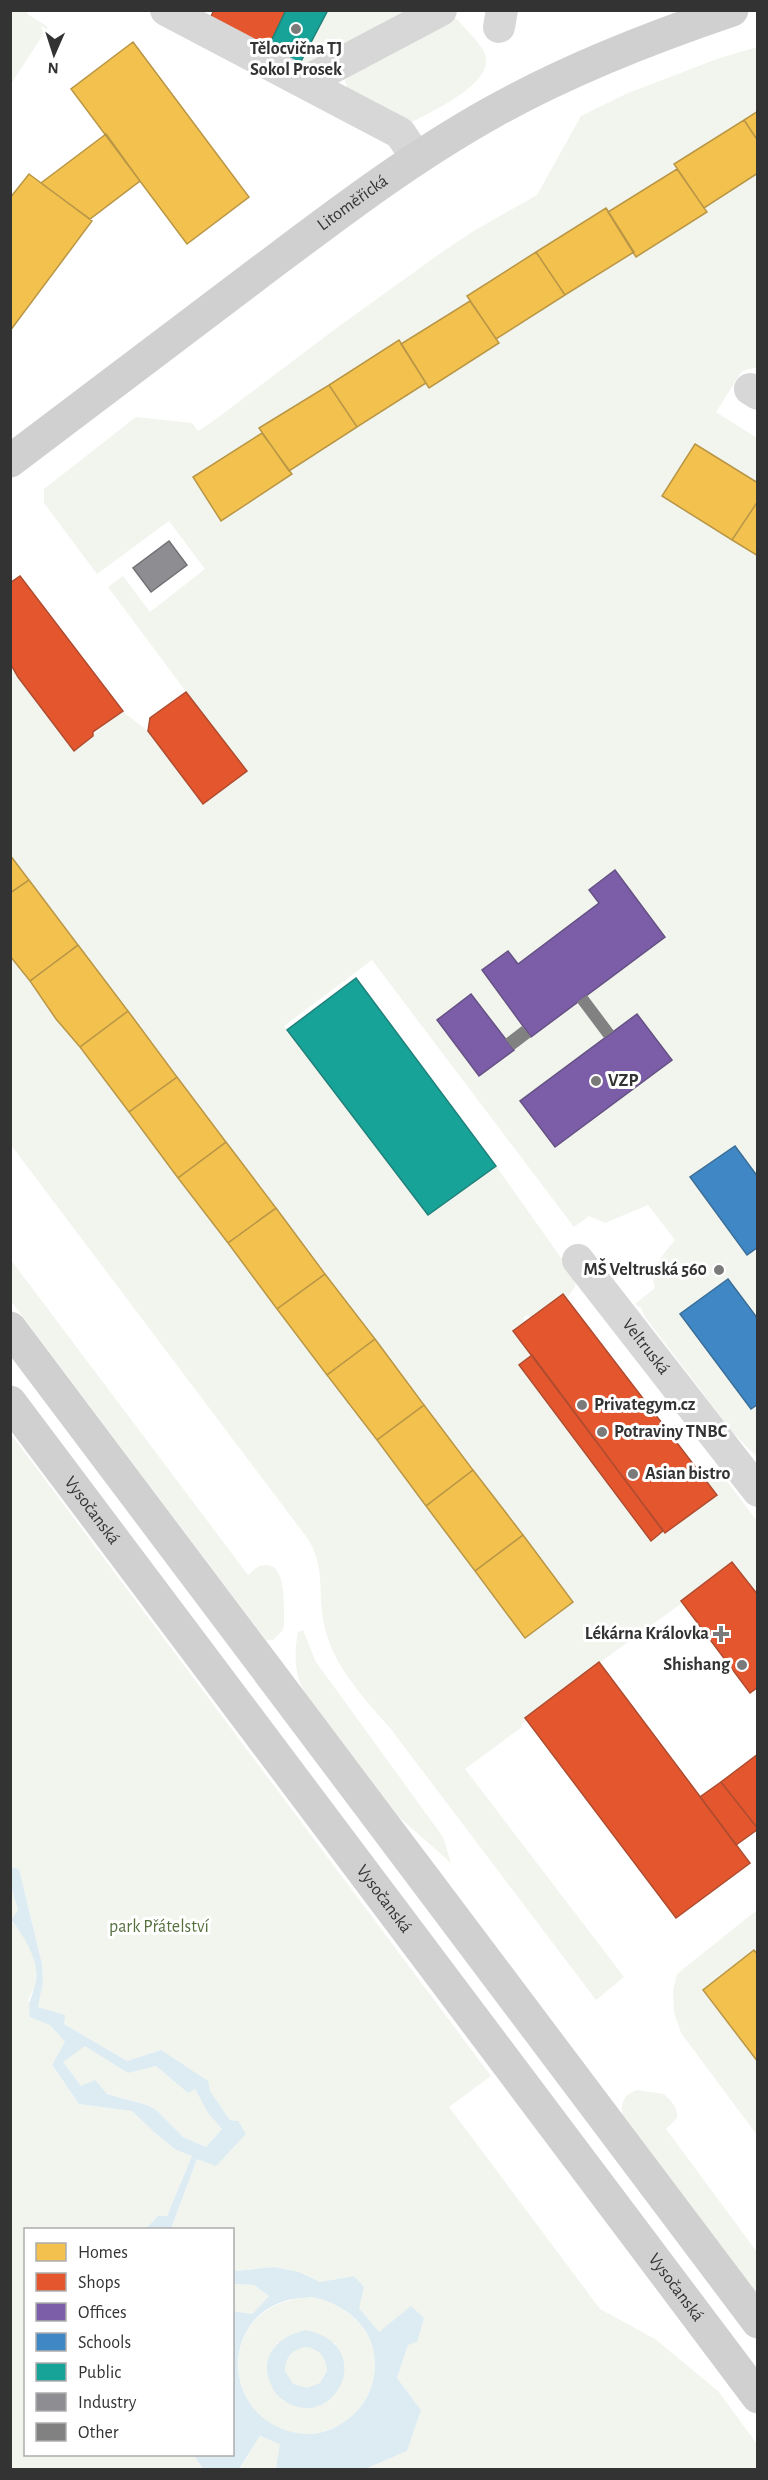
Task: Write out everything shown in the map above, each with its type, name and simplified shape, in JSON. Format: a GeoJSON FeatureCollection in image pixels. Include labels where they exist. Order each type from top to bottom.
{"type":"FeatureCollection","features":[{"type":"Feature","properties":{"kind":"main road","name":"Litoměřická"},"geometry":{"type":"LineString","coordinates":[[10,461],[340,212],[416,158],[491,113],[575,70],[677,28],[732,10]]}},
{"type":"Feature","properties":{"kind":"main road"},"geometry":{"type":"LineString","coordinates":[[10,1328],[758,2322]]}},
{"type":"Feature","properties":{"kind":"main road","name":"Vysočanská"},"geometry":{"type":"LineString","coordinates":[[10,1402],[758,2397]]}},
{"type":"Feature","properties":{"kind":"street"},"geometry":{"type":"LineString","coordinates":[[166,10],[400,133],[416,158]]}},
{"type":"Feature","properties":{"kind":"street"},"geometry":{"type":"LineString","coordinates":[[305,82],[441,10]]}},
{"type":"Feature","properties":{"kind":"street","name":"Veltruská"},"geometry":{"type":"LineString","coordinates":[[578,1260],[758,1491]]}},
{"type":"Feature","properties":{"kind":"green space"},"geometry":{"type":"Polygon","coordinates":[[[11,10],[28,11],[27,14],[48,27],[11,84],[11,10]]]}},
{"type":"Feature","properties":{"kind":"green space"},"geometry":{"type":"Polygon","coordinates":[[[328,11],[417,11],[315,66],[298,67],[328,11]]]}},
{"type":"Feature","properties":{"kind":"green space"},"geometry":{"type":"Polygon","coordinates":[[[445,17],[457,19],[484,52],[486,64],[481,75],[460,95],[409,124],[349,94],[344,77],[445,17]]]}},
{"type":"Feature","properties":{"kind":"green space"},"geometry":{"type":"Polygon","coordinates":[[[757,47],[757,111],[675,164],[677,169],[608,212],[606,208],[467,296],[470,301],[401,344],[398,340],[260,428],[262,433],[194,477],[221,520],[292,475],[289,471],[426,383],[429,388],[498,344],[496,339],[757,173],[757,367],[742,371],[716,412],[757,438],[757,483],[663,496],[757,556],[757,1177],[735,1146],[690,1177],[746,1255],[754,1250],[757,1253],[757,1319],[728,1279],[680,1314],[751,1409],[757,1404],[757,1457],[734,1434],[645,1317],[641,1308],[635,1304],[655,1288],[653,1281],[655,1268],[675,1240],[648,1205],[605,1223],[589,1216],[574,1227],[372,960],[284,1026],[428,1215],[496,1166],[576,1279],[575,1287],[566,1299],[562,1294],[530,1318],[528,1315],[523,1318],[525,1322],[513,1331],[532,1355],[651,1540],[663,1531],[666,1534],[716,1495],[703,1476],[710,1473],[723,1476],[757,1521],[757,1592],[733,1561],[681,1600],[682,1603],[526,1716],[528,1719],[521,1725],[522,1727],[465,1769],[624,1977],[596,2000],[390,1728],[358,1691],[340,1664],[327,1635],[323,1619],[319,1569],[308,1539],[11,1145],[11,956],[56,1019],[80,1047],[525,1637],[523,1535],[11,855],[11,663],[18,677],[74,751],[122,711],[148,731],[203,805],[246,772],[108,587],[123,576],[150,612],[205,569],[169,521],[97,574],[44,503],[44,489],[136,417],[192,423],[198,431],[438,255],[472,232],[537,195],[581,116],[628,93],[717,59],[757,47]],[[615,871],[589,890],[599,903],[518,964],[508,951],[482,970],[522,1026],[505,1039],[471,994],[437,1020],[479,1076],[577,1002],[604,1038],[521,1101],[555,1147],[672,1060],[637,1014],[614,1031],[587,995],[615,871]]]}},
{"type":"Feature","properties":{"kind":"green space"},"geometry":{"type":"Polygon","coordinates":[[[11,1260],[248,1575],[260,1566],[269,1565],[276,1569],[284,1597],[284,1625],[282,1631],[273,1640],[266,1640],[11,1301],[11,1260]]]}},
{"type":"Feature","properties":{"kind":"green space","name":"park Přátelství"},"geometry":{"type":"Polygon","coordinates":[[[11,1434],[491,2076],[449,2107],[600,2309],[655,2339],[718,2391],[757,2444],[757,2469],[365,2469],[407,2451],[421,2410],[397,2378],[408,2345],[411,2307],[379,2332],[358,2308],[364,2287],[354,2276],[320,2282],[299,2272],[274,2267],[236,2271],[234,2268],[234,2228],[171,2228],[197,2159],[238,2121],[230,2120],[210,2091],[161,2050],[127,2061],[64,2024],[64,2015],[38,2007],[43,1982],[42,1964],[19,1869],[11,1867],[11,1434]]]}},
{"type":"Feature","properties":{"kind":"green space"},"geometry":{"type":"Polygon","coordinates":[[[303,1630],[316,1662],[443,1837],[451,1863],[399,1817],[305,1693],[297,1671],[296,1656],[298,1632],[303,1630]]]}},
{"type":"Feature","properties":{"kind":"green space"},"geometry":{"type":"Polygon","coordinates":[[[11,1887],[18,1910],[11,1921],[11,1887]]]}},
{"type":"Feature","properties":{"kind":"green space"},"geometry":{"type":"Polygon","coordinates":[[[757,1910],[757,1948],[707,1986],[757,2052],[757,2135],[681,2033],[674,2012],[673,1991],[677,1974],[757,1910]]]}},
{"type":"Feature","properties":{"kind":"green space"},"geometry":{"type":"Polygon","coordinates":[[[11,1921],[26,1941],[36,1965],[36,1982],[28,2000],[65,2042],[52,2066],[79,2104],[132,2111],[176,2150],[192,2156],[167,2216],[158,2216],[146,2228],[24,2228],[24,2456],[195,2456],[203,2469],[11,2470],[11,1921]]]}},
{"type":"Feature","properties":{"kind":"green space"},"geometry":{"type":"Polygon","coordinates":[[[85,2045],[128,2073],[156,2066],[188,2093],[195,2089],[208,2113],[222,2129],[206,2147],[183,2137],[147,2105],[81,2086],[62,2062],[85,2045]]]}},
{"type":"Feature","properties":{"kind":"green space"},"geometry":{"type":"Polygon","coordinates":[[[637,2090],[664,2094],[674,2104],[677,2118],[666,2129],[757,2252],[757,2295],[622,2114],[625,2099],[637,2090]]]}},
{"type":"Feature","properties":{"kind":"green space"},"geometry":{"type":"Polygon","coordinates":[[[234,2283],[254,2285],[269,2296],[252,2314],[234,2311],[234,2283]]]}},
{"type":"Feature","properties":{"kind":"green space"},"geometry":{"type":"Polygon","coordinates":[[[312,2297],[342,2309],[365,2330],[372,2343],[375,2374],[363,2404],[341,2424],[328,2430],[295,2434],[269,2424],[250,2404],[240,2378],[240,2351],[251,2325],[275,2306],[312,2297]],[[277,2343],[283,2401],[329,2401],[335,2343],[277,2343]]]}},
{"type":"Feature","properties":{"kind":"green space"},"geometry":{"type":"Polygon","coordinates":[[[306,2347],[321,2353],[327,2368],[321,2383],[306,2389],[291,2383],[285,2368],[291,2353],[306,2347]]]}},
{"type":"Feature","properties":{"kind":"green space"},"geometry":{"type":"Polygon","coordinates":[[[260,2436],[281,2444],[276,2469],[239,2470],[260,2436]]]}},
{"type":"Feature","properties":{"kind":"shaded area"},"geometry":{"type":"Polygon","coordinates":[[[11,1867],[19,1869],[42,1964],[43,1982],[38,2007],[65,2015],[64,2024],[127,2061],[161,2050],[208,2081],[210,2091],[230,2120],[238,2121],[246,2134],[216,2166],[197,2159],[171,2228],[146,2228],[158,2216],[167,2216],[192,2156],[176,2150],[132,2111],[79,2104],[52,2065],[65,2042],[50,2025],[30,2017],[30,2003],[37,1977],[34,1960],[26,1942],[11,1920],[18,1910],[11,1887],[11,1867]],[[85,2046],[63,2062],[81,2086],[95,2080],[107,2094],[147,2105],[156,2110],[183,2137],[206,2147],[222,2129],[208,2113],[195,2089],[188,2093],[156,2066],[128,2073],[85,2046]]]}},
{"type":"Feature","properties":{"kind":"shaded area"},"geometry":{"type":"Polygon","coordinates":[[[274,2267],[299,2272],[320,2282],[354,2276],[364,2287],[359,2308],[379,2332],[411,2306],[424,2318],[417,2342],[408,2345],[397,2378],[421,2410],[407,2451],[365,2469],[276,2469],[280,2444],[260,2436],[239,2469],[203,2469],[195,2456],[234,2456],[234,2311],[252,2314],[269,2296],[254,2285],[235,2284],[234,2268],[236,2271],[274,2267]],[[312,2297],[291,2299],[264,2312],[249,2327],[241,2346],[238,2366],[242,2387],[251,2405],[267,2421],[295,2433],[324,2432],[351,2417],[363,2404],[373,2381],[374,2351],[364,2328],[356,2319],[336,2305],[312,2297]]]}},
{"type":"Feature","properties":{"kind":"shaded area"},"geometry":{"type":"Polygon","coordinates":[[[306,2330],[327,2338],[340,2351],[344,2365],[342,2380],[335,2394],[324,2403],[309,2408],[292,2405],[280,2398],[268,2376],[267,2366],[273,2350],[287,2337],[306,2330]],[[306,2347],[290,2354],[285,2371],[293,2384],[307,2388],[320,2383],[327,2371],[321,2354],[306,2347]]]}},
{"type":"Feature","properties":{"kind":"building: Homes"},"geometry":{"type":"Polygon","coordinates":[[[133,42],[249,197],[187,244],[71,89],[133,42]]]}},
{"type":"Feature","properties":{"kind":"building: Homes"},"geometry":{"type":"Polygon","coordinates":[[[758,111],[758,141],[744,120],[758,111]]]}},
{"type":"Feature","properties":{"kind":"building: Homes"},"geometry":{"type":"Polygon","coordinates":[[[744,120],[758,141],[758,173],[704,208],[674,164],[744,120]]]}},
{"type":"Feature","properties":{"kind":"building: Homes"},"geometry":{"type":"Polygon","coordinates":[[[106,134],[140,181],[90,219],[41,183],[106,134]]]}},
{"type":"Feature","properties":{"kind":"building: Homes"},"geometry":{"type":"Polygon","coordinates":[[[677,169],[707,212],[636,257],[608,212],[677,169]]]}},
{"type":"Feature","properties":{"kind":"building: Homes"},"geometry":{"type":"Polygon","coordinates":[[[29,174],[92,221],[10,331],[10,198],[29,174]]]}},
{"type":"Feature","properties":{"kind":"building: Homes"},"geometry":{"type":"Polygon","coordinates":[[[606,208],[634,252],[565,295],[536,252],[606,208]]]}},
{"type":"Feature","properties":{"kind":"building: Homes"},"geometry":{"type":"Polygon","coordinates":[[[536,252],[565,295],[496,339],[467,296],[536,252]]]}},
{"type":"Feature","properties":{"kind":"building: Homes"},"geometry":{"type":"Polygon","coordinates":[[[470,301],[499,343],[429,388],[401,344],[470,301]]]}},
{"type":"Feature","properties":{"kind":"building: Homes"},"geometry":{"type":"Polygon","coordinates":[[[399,340],[426,383],[357,427],[329,385],[399,340]]]}},
{"type":"Feature","properties":{"kind":"building: Homes"},"geometry":{"type":"Polygon","coordinates":[[[329,385],[357,427],[289,471],[259,428],[329,385]]]}},
{"type":"Feature","properties":{"kind":"building: Homes"},"geometry":{"type":"Polygon","coordinates":[[[262,433],[292,474],[221,521],[193,477],[262,433]]]}},
{"type":"Feature","properties":{"kind":"building: Homes"},"geometry":{"type":"Polygon","coordinates":[[[695,444],[758,483],[758,501],[732,540],[662,496],[695,444]]]}},
{"type":"Feature","properties":{"kind":"building: Homes"},"geometry":{"type":"Polygon","coordinates":[[[758,501],[758,556],[732,540],[758,501]]]}},
{"type":"Feature","properties":{"kind":"building: Homes"},"geometry":{"type":"Polygon","coordinates":[[[10,855],[29,880],[10,893],[10,855]]]}},
{"type":"Feature","properties":{"kind":"building: Homes"},"geometry":{"type":"Polygon","coordinates":[[[29,880],[78,945],[30,981],[10,956],[10,893],[29,880]]]}},
{"type":"Feature","properties":{"kind":"building: Homes"},"geometry":{"type":"Polygon","coordinates":[[[78,945],[128,1011],[80,1047],[56,1019],[30,981],[78,945]]]}},
{"type":"Feature","properties":{"kind":"building: Homes"},"geometry":{"type":"Polygon","coordinates":[[[128,1011],[177,1077],[129,1112],[80,1047],[128,1011]]]}},
{"type":"Feature","properties":{"kind":"building: Homes"},"geometry":{"type":"Polygon","coordinates":[[[177,1077],[226,1142],[178,1178],[129,1112],[177,1077]]]}},
{"type":"Feature","properties":{"kind":"building: Homes"},"geometry":{"type":"Polygon","coordinates":[[[226,1142],[276,1208],[228,1243],[178,1178],[226,1142]]]}},
{"type":"Feature","properties":{"kind":"building: Homes"},"geometry":{"type":"Polygon","coordinates":[[[276,1208],[325,1274],[277,1309],[228,1243],[276,1208]]]}},
{"type":"Feature","properties":{"kind":"building: Homes"},"geometry":{"type":"Polygon","coordinates":[[[325,1274],[375,1339],[327,1375],[277,1309],[325,1274]]]}},
{"type":"Feature","properties":{"kind":"building: Homes"},"geometry":{"type":"Polygon","coordinates":[[[375,1339],[424,1405],[377,1440],[327,1375],[375,1339]]]}},
{"type":"Feature","properties":{"kind":"building: Homes"},"geometry":{"type":"Polygon","coordinates":[[[424,1405],[473,1470],[426,1506],[377,1440],[424,1405]]]}},
{"type":"Feature","properties":{"kind":"building: Homes"},"geometry":{"type":"Polygon","coordinates":[[[473,1470],[523,1535],[475,1571],[426,1506],[473,1470]]]}},
{"type":"Feature","properties":{"kind":"building: Homes"},"geometry":{"type":"Polygon","coordinates":[[[523,1535],[573,1602],[525,1638],[475,1571],[523,1535]]]}},
{"type":"Feature","properties":{"kind":"building: Homes"},"geometry":{"type":"Polygon","coordinates":[[[754,1950],[758,1955],[758,2062],[703,1990],[754,1950]]]}},
{"type":"Feature","properties":{"kind":"building: Shops"},"geometry":{"type":"Polygon","coordinates":[[[214,10],[286,10],[266,52],[209,21],[214,10]]]}},
{"type":"Feature","properties":{"kind":"building: Shops"},"geometry":{"type":"Polygon","coordinates":[[[20,576],[123,711],[93,732],[93,736],[74,751],[10,663],[10,583],[20,576]]]}},
{"type":"Feature","properties":{"kind":"building: Shops"},"geometry":{"type":"Polygon","coordinates":[[[186,692],[247,771],[203,804],[148,731],[150,718],[186,692]]]}},
{"type":"Feature","properties":{"kind":"building: Shops"},"geometry":{"type":"Polygon","coordinates":[[[563,1294],[717,1495],[665,1533],[513,1331],[563,1294]]]}},
{"type":"Feature","properties":{"kind":"building: Shops"},"geometry":{"type":"Polygon","coordinates":[[[532,1355],[663,1531],[651,1541],[519,1365],[532,1355]]]}},
{"type":"Feature","properties":{"kind":"building: Shops"},"geometry":{"type":"Polygon","coordinates":[[[732,1562],[758,1595],[758,1687],[750,1693],[681,1601],[732,1562]]]}},
{"type":"Feature","properties":{"kind":"building: Shops"},"geometry":{"type":"Polygon","coordinates":[[[599,1662],[750,1863],[676,1918],[525,1718],[599,1662]]]}},
{"type":"Feature","properties":{"kind":"building: Shops"},"geometry":{"type":"Polygon","coordinates":[[[758,1754],[758,1829],[721,1782],[758,1754]]]}},
{"type":"Feature","properties":{"kind":"building: Shops"},"geometry":{"type":"Polygon","coordinates":[[[721,1782],[758,1829],[736,1845],[700,1797],[721,1782]]]}},
{"type":"Feature","properties":{"kind":"building: Offices"},"geometry":{"type":"Polygon","coordinates":[[[615,870],[665,937],[531,1037],[482,970],[508,951],[518,964],[599,903],[589,890],[615,870]]]}},
{"type":"Feature","properties":{"kind":"building: Offices"},"geometry":{"type":"Polygon","coordinates":[[[471,994],[514,1050],[479,1076],[437,1020],[471,994]]]}},
{"type":"Feature","properties":{"kind":"building: Offices","name":"VZP"},"geometry":{"type":"Polygon","coordinates":[[[637,1014],[672,1060],[555,1147],[520,1101],[637,1014]]]}},
{"type":"Feature","properties":{"kind":"building: Schools"},"geometry":{"type":"Polygon","coordinates":[[[735,1146],[758,1177],[758,1247],[747,1255],[690,1177],[735,1146]]]}},
{"type":"Feature","properties":{"kind":"building: Schools"},"geometry":{"type":"Polygon","coordinates":[[[728,1279],[758,1319],[758,1404],[751,1409],[680,1314],[728,1279]]]}},
{"type":"Feature","properties":{"kind":"building: Public"},"geometry":{"type":"Polygon","coordinates":[[[286,10],[328,10],[298,67],[266,52],[286,10]]]}},
{"type":"Feature","properties":{"kind":"building: Public"},"geometry":{"type":"Polygon","coordinates":[[[356,978],[496,1166],[428,1215],[287,1030],[356,978]]]}},
{"type":"Feature","properties":{"kind":"building: Industry"},"geometry":{"type":"Polygon","coordinates":[[[169,541],[187,565],[151,592],[133,568],[169,541]]]}},
{"type":"Feature","properties":{"kind":"building: Other"},"geometry":{"type":"Polygon","coordinates":[[[587,995],[614,1031],[604,1038],[577,1002],[587,995]]]}},
{"type":"Feature","properties":{"kind":"building: Other"},"geometry":{"type":"Polygon","coordinates":[[[522,1026],[531,1037],[514,1050],[505,1039],[522,1026]]]}},
{"type":"Feature","properties":{"kind":"place","name":"Tělocvična TJ Sokol Prosek"},"geometry":{"type":"Point","coordinates":[296,29]}},
{"type":"Feature","properties":{"kind":"place","name":"VZP"},"geometry":{"type":"Point","coordinates":[596,1081]}},
{"type":"Feature","properties":{"kind":"place","name":"MŠ Veltruská 560"},"geometry":{"type":"Point","coordinates":[719,1270]}},
{"type":"Feature","properties":{"kind":"place","name":"Privategym.cz"},"geometry":{"type":"Point","coordinates":[582,1405]}},
{"type":"Feature","properties":{"kind":"place","name":"Potraviny TNBC"},"geometry":{"type":"Point","coordinates":[602,1432]}},
{"type":"Feature","properties":{"kind":"place","name":"Asian bistro"},"geometry":{"type":"Point","coordinates":[633,1474]}},
{"type":"Feature","properties":{"kind":"place","name":"Lékárna Královka"},"geometry":{"type":"Point","coordinates":[721,1634]}},
{"type":"Feature","properties":{"kind":"place","name":"Shishang"},"geometry":{"type":"Point","coordinates":[742,1665]}}]}
